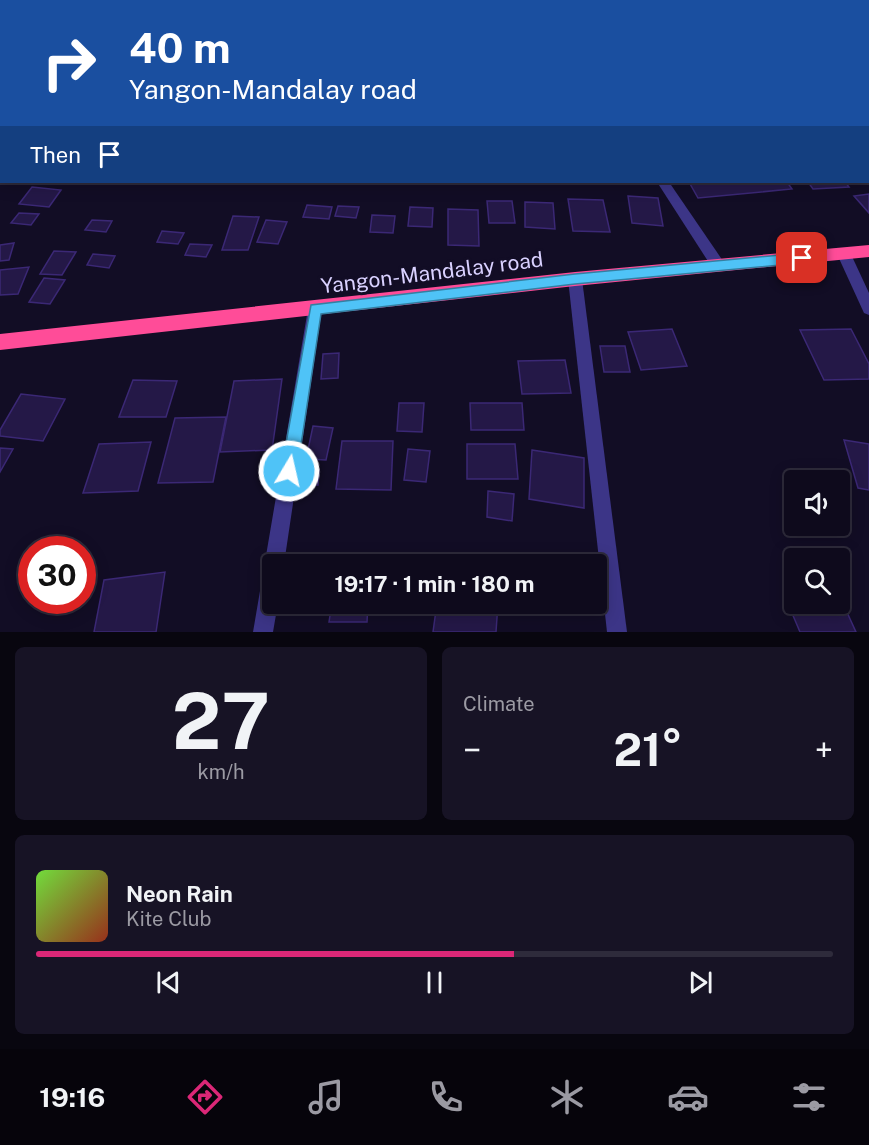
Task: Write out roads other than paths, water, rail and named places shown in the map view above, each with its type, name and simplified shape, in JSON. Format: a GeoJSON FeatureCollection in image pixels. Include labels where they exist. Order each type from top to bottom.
{"type":"FeatureCollection","features":[{"type":"Feature","properties":{"kind":"highway","name":"Yangon-Mandalay road"},"geometry":{"type":"LineString","coordinates":[[0,342],[575,279],[869,251]]}},
{"type":"Feature","properties":{"kind":"street"},"geometry":{"type":"LineString","coordinates":[[664,183],[718,265]]}},
{"type":"Feature","properties":{"kind":"street"},"geometry":{"type":"LineString","coordinates":[[844,254],[869,309]]}},
{"type":"Feature","properties":{"kind":"street"},"geometry":{"type":"LineString","coordinates":[[575,279],[617,632]]}},
{"type":"Feature","properties":{"kind":"street"},"geometry":{"type":"LineString","coordinates":[[276,554],[315,309]]}},
{"type":"Feature","properties":{"kind":"street"},"geometry":{"type":"LineString","coordinates":[[263,632],[266,614]]}}]}
